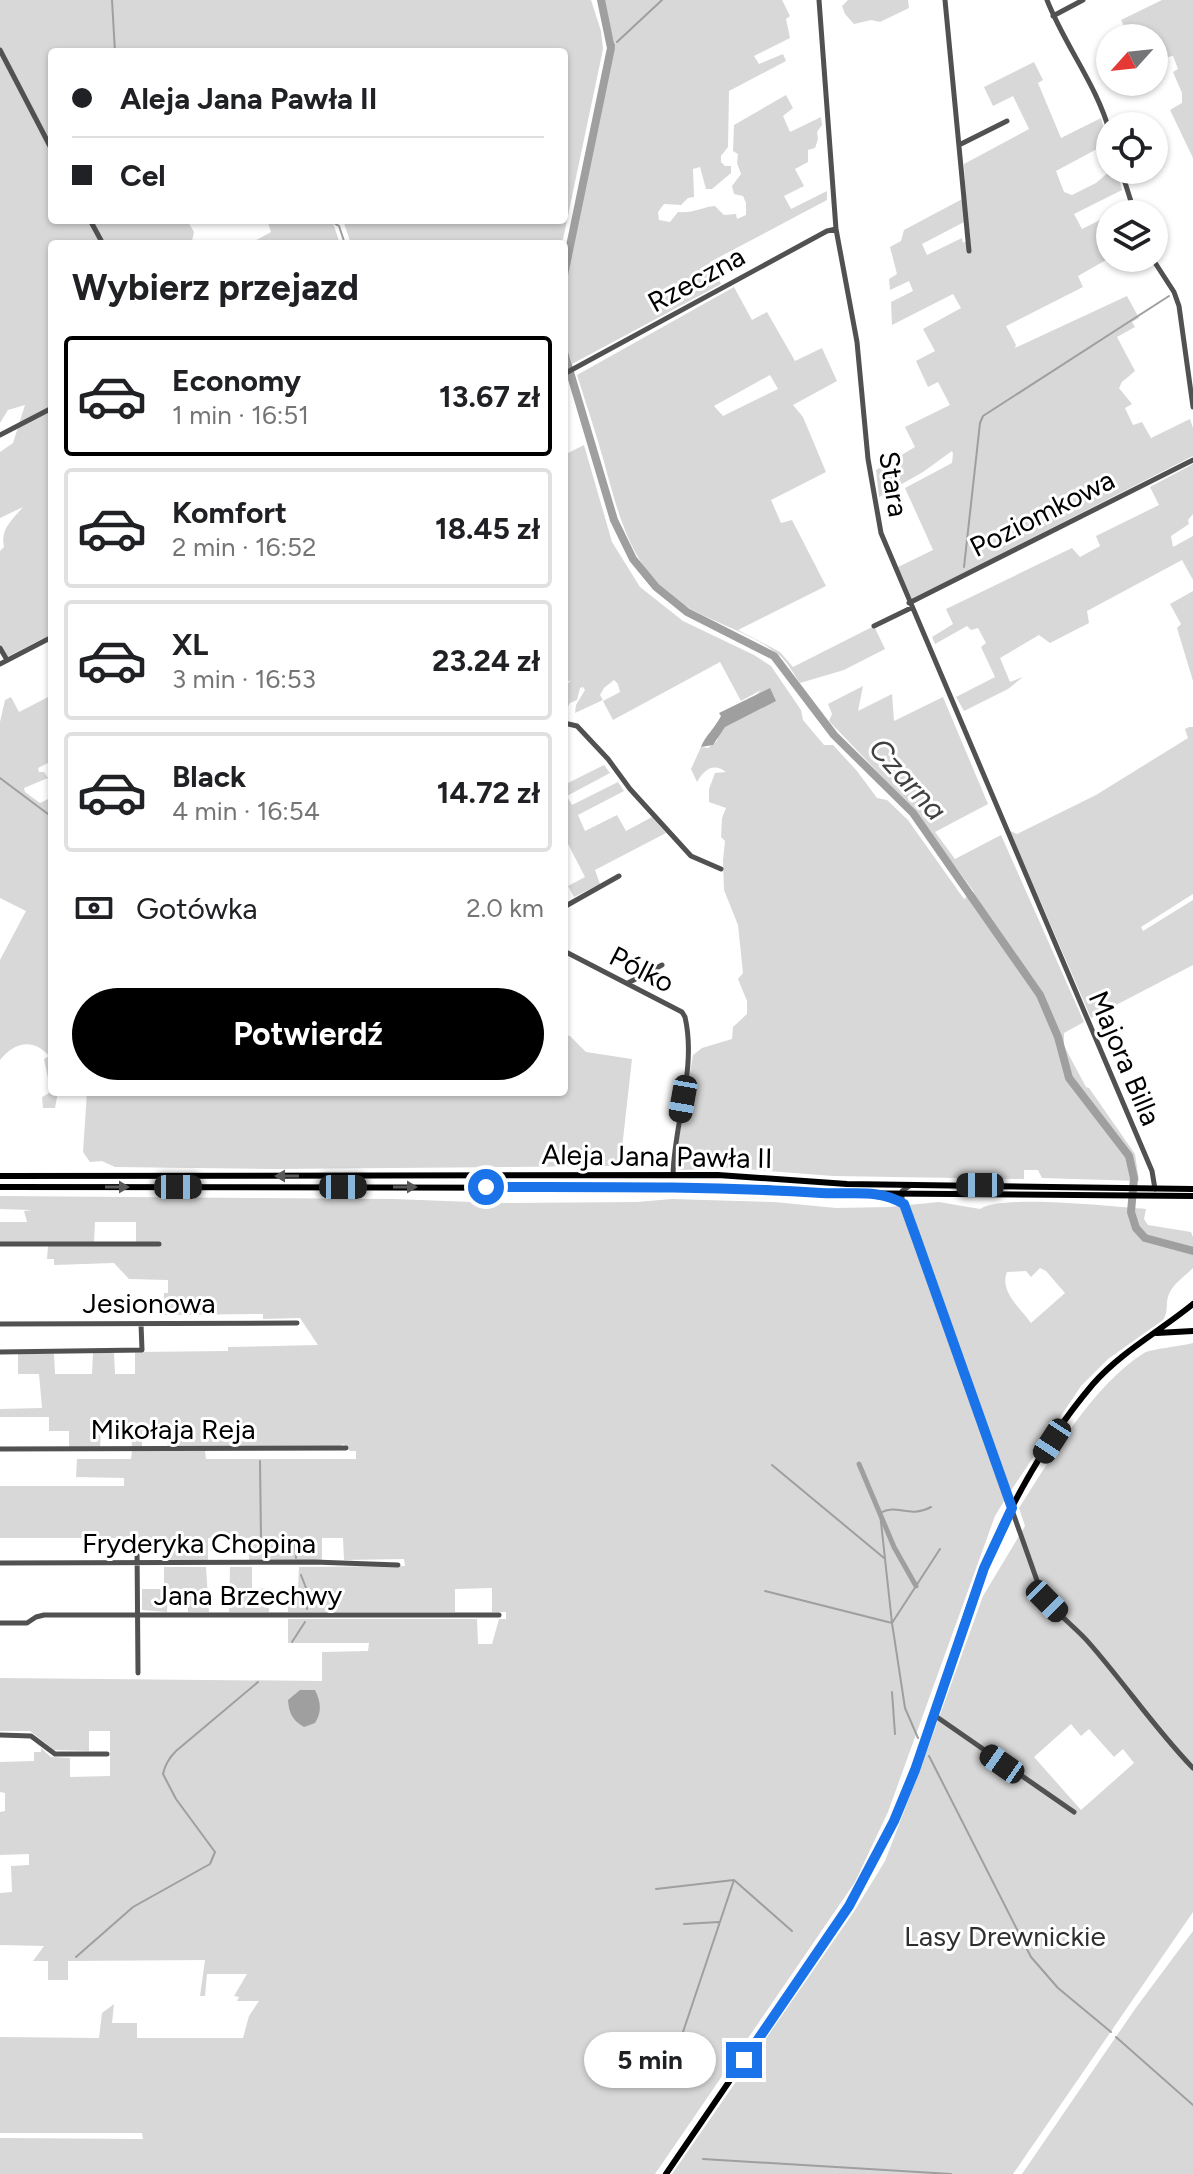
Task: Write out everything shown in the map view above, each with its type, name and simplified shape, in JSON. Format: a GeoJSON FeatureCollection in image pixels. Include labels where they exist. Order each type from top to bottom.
{"type":"FeatureCollection","features":[{"type":"Feature","properties":{"kind":"main road","name":"Aleja Jana Pawła II"},"geometry":{"type":"LineString","coordinates":[[1,1176],[718,1175],[837,1184],[1027,1184],[1122,1192]]}},
{"type":"Feature","properties":{"kind":"main road","name":"Aleja Jana Pawła II"},"geometry":{"type":"LineString","coordinates":[[0,1187],[1122,1192]]}},
{"type":"Feature","properties":{"kind":"main road"},"geometry":{"type":"LineString","coordinates":[[1138,1192],[1193,1189]]}},
{"type":"Feature","properties":{"kind":"main road"},"geometry":{"type":"LineString","coordinates":[[1122,1192],[1193,1196]]}},
{"type":"Feature","properties":{"kind":"main road"},"geometry":{"type":"LineString","coordinates":[[666,2174],[849,1906],[903,1801],[984,1568],[1012,1508],[1052,1441],[1092,1386],[1193,1304]]}},
{"type":"Feature","properties":{"kind":"main road"},"geometry":{"type":"LineString","coordinates":[[1177,1317],[1180,1327],[1189,1332]]}},
{"type":"Feature","properties":{"kind":"main road"},"geometry":{"type":"LineString","coordinates":[[1153,1334],[1189,1332]]}},
{"type":"Feature","properties":{"kind":"street","name":"Stara"},"geometry":{"type":"LineString","coordinates":[[819,0],[836,229],[857,342],[874,500],[885,545],[1055,943]]}},
{"type":"Feature","properties":{"kind":"street"},"geometry":{"type":"LineString","coordinates":[[945,0],[969,251]]}},
{"type":"Feature","properties":{"kind":"street"},"geometry":{"type":"LineString","coordinates":[[1047,0],[1103,112]]}},
{"type":"Feature","properties":{"kind":"street"},"geometry":{"type":"LineString","coordinates":[[1053,16],[1083,0]]}},
{"type":"Feature","properties":{"kind":"street"},"geometry":{"type":"LineString","coordinates":[[0,50],[48,142]]}},
{"type":"Feature","properties":{"kind":"street"},"geometry":{"type":"LineString","coordinates":[[959,145],[1007,121]]}},
{"type":"Feature","properties":{"kind":"street","name":"Rzeczna"},"geometry":{"type":"LineString","coordinates":[[568,372],[821,234],[836,229]]}},
{"type":"Feature","properties":{"kind":"street"},"geometry":{"type":"LineString","coordinates":[[1161,272],[1179,306],[1193,407]]}},
{"type":"Feature","properties":{"kind":"street"},"geometry":{"type":"LineString","coordinates":[[0,435],[48,410]]}},
{"type":"Feature","properties":{"kind":"street","name":"Poziomkowa"},"geometry":{"type":"LineString","coordinates":[[874,626],[1193,460]]}},
{"type":"Feature","properties":{"kind":"street"},"geometry":{"type":"LineString","coordinates":[[0,664],[48,639]]}},
{"type":"Feature","properties":{"kind":"street"},"geometry":{"type":"LineString","coordinates":[[0,648],[7,660]]}},
{"type":"Feature","properties":{"kind":"street"},"geometry":{"type":"LineString","coordinates":[[568,724],[577,726],[608,759],[630,789],[691,856],[721,869]]}},
{"type":"Feature","properties":{"kind":"street"},"geometry":{"type":"LineString","coordinates":[[568,905],[619,876]]}},
{"type":"Feature","properties":{"kind":"street","name":"Majora Billa"},"geometry":{"type":"LineString","coordinates":[[1055,943],[1152,1171],[1155,1189]]}},
{"type":"Feature","properties":{"kind":"street","name":"Pólko"},"geometry":{"type":"LineString","coordinates":[[568,953],[682,1012],[685,1017],[687,1075],[674,1148],[673,1175]]}},
{"type":"Feature","properties":{"kind":"street"},"geometry":{"type":"LineString","coordinates":[[627,983],[662,965]]}},
{"type":"Feature","properties":{"kind":"street"},"geometry":{"type":"LineString","coordinates":[[912,1185],[901,1193],[905,1208],[1044,1597],[1081,1634],[1193,1768]]}},
{"type":"Feature","properties":{"kind":"street"},"geometry":{"type":"LineString","coordinates":[[879,1193],[905,1208]]}},
{"type":"Feature","properties":{"kind":"street"},"geometry":{"type":"LineString","coordinates":[[905,1208],[910,1198],[919,1193]]}},
{"type":"Feature","properties":{"kind":"street"},"geometry":{"type":"LineString","coordinates":[[0,1244],[159,1244]]}},
{"type":"Feature","properties":{"kind":"street","name":"Jesionowa"},"geometry":{"type":"LineString","coordinates":[[0,1324],[297,1323]]}},
{"type":"Feature","properties":{"kind":"street"},"geometry":{"type":"LineString","coordinates":[[0,1352],[142,1350],[141,1324]]}},
{"type":"Feature","properties":{"kind":"street","name":"Mikołaja Reja"},"geometry":{"type":"LineString","coordinates":[[0,1449],[346,1448]]}},
{"type":"Feature","properties":{"kind":"street"},"geometry":{"type":"LineString","coordinates":[[137,1546],[138,1673]]}},
{"type":"Feature","properties":{"kind":"street","name":"Fryderyka Chopina"},"geometry":{"type":"LineString","coordinates":[[0,1563],[314,1562],[398,1565]]}},
{"type":"Feature","properties":{"kind":"street","name":"Jana Brzechwy"},"geometry":{"type":"LineString","coordinates":[[0,1623],[27,1623],[40,1616],[136,1614],[499,1615]]}},
{"type":"Feature","properties":{"kind":"street"},"geometry":{"type":"LineString","coordinates":[[934,1715],[1074,1812]]}},
{"type":"Feature","properties":{"kind":"street"},"geometry":{"type":"LineString","coordinates":[[0,1735],[31,1736],[55,1754],[107,1754]]}},
{"type":"Feature","properties":{"kind":"green space"},"geometry":{"type":"Polygon","coordinates":[[[0,0],[591,0],[603,49],[568,215],[568,48],[48,48],[48,224],[189,224],[194,232],[192,240],[48,240],[48,636],[7,657],[0,644],[0,551],[4,547],[5,530],[23,507],[0,518],[0,452],[13,443],[25,405],[8,410],[0,423],[0,0]]]}},
{"type":"Feature","properties":{"kind":"green space"},"geometry":{"type":"Polygon","coordinates":[[[604,0],[782,0],[790,16],[786,19],[790,38],[754,56],[759,64],[783,54],[786,61],[729,91],[728,147],[721,156],[721,162],[731,166],[731,173],[712,189],[706,189],[700,167],[693,169],[694,197],[681,205],[664,204],[658,212],[659,220],[670,222],[678,212],[715,206],[724,215],[736,214],[737,219],[746,215],[743,196],[734,194],[732,186],[741,174],[738,154],[733,151],[734,125],[786,95],[793,108],[783,116],[790,132],[821,117],[822,125],[817,132],[815,148],[808,150],[808,162],[795,169],[804,186],[784,196],[791,209],[827,191],[827,200],[710,262],[721,284],[572,364],[568,350],[568,274],[614,42],[604,0]]]}},
{"type":"Feature","properties":{"kind":"green space"},"geometry":{"type":"Polygon","coordinates":[[[848,0],[908,0],[909,8],[880,22],[871,20],[854,24],[842,6],[848,0]]]}},
{"type":"Feature","properties":{"kind":"green space"},"geometry":{"type":"Polygon","coordinates":[[[1162,0],[1193,0],[1193,158],[1170,110],[1182,103],[1182,93],[1173,72],[1178,69],[1173,56],[1168,57],[1168,24],[1123,24],[1121,20],[1162,0]]]}},
{"type":"Feature","properties":{"kind":"green space"},"geometry":{"type":"Polygon","coordinates":[[[1034,62],[1043,80],[1038,83],[1061,138],[1096,120],[1096,149],[1056,171],[1064,192],[1072,195],[1096,183],[1120,184],[1122,190],[1096,200],[1096,203],[1074,214],[1082,229],[1096,222],[1096,266],[1078,276],[1083,287],[1006,326],[1015,348],[1127,296],[1139,318],[1132,322],[1135,327],[1117,337],[1135,371],[1119,388],[1132,404],[1125,408],[1133,425],[1142,422],[1151,438],[1190,419],[1193,456],[912,599],[898,567],[933,550],[905,488],[952,463],[953,454],[952,451],[879,497],[876,470],[915,447],[905,427],[950,405],[938,382],[928,387],[916,361],[935,351],[923,329],[961,308],[953,294],[892,325],[891,302],[913,291],[909,281],[890,290],[889,279],[897,274],[890,247],[901,241],[904,230],[966,197],[964,164],[1029,129],[1013,96],[993,106],[984,87],[1034,62]],[[968,220],[922,244],[927,255],[962,238],[963,243],[970,239],[968,220]]]}},
{"type":"Feature","properties":{"kind":"green space"},"geometry":{"type":"Polygon","coordinates":[[[268,224],[333,224],[339,240],[256,240],[271,232],[268,224]]]}},
{"type":"Feature","properties":{"kind":"green space"},"geometry":{"type":"Polygon","coordinates":[[[344,224],[566,224],[563,240],[350,240],[344,224]]]}},
{"type":"Feature","properties":{"kind":"green space"},"geometry":{"type":"Polygon","coordinates":[[[734,287],[752,320],[767,312],[795,361],[822,348],[837,381],[793,405],[803,417],[826,472],[771,500],[781,523],[792,520],[826,586],[738,630],[780,652],[793,667],[874,626],[885,649],[844,670],[800,683],[784,660],[767,646],[693,610],[664,590],[650,575],[629,540],[577,375],[734,287]],[[770,375],[714,406],[723,416],[778,389],[770,375]]]}},
{"type":"Feature","properties":{"kind":"green space"},"geometry":{"type":"Polygon","coordinates":[[[584,445],[612,542],[640,587],[683,621],[771,666],[801,710],[803,720],[824,745],[833,745],[877,798],[887,800],[908,820],[964,899],[974,892],[913,809],[829,721],[832,714],[828,704],[863,686],[858,711],[892,694],[894,721],[943,697],[988,804],[935,832],[955,859],[1001,835],[1084,1022],[1064,1033],[1064,1046],[1086,1087],[1135,1154],[1139,1181],[1042,1178],[1038,1170],[1024,1170],[1024,1179],[833,1176],[731,1168],[681,1170],[676,1166],[693,1055],[702,1048],[732,1039],[733,1027],[747,1014],[747,1001],[738,979],[743,973],[738,925],[724,890],[725,841],[721,837],[726,808],[709,802],[709,789],[715,773],[726,772],[709,769],[697,782],[691,769],[701,747],[708,748],[717,741],[720,731],[761,690],[741,701],[720,662],[613,720],[603,701],[620,692],[614,680],[600,695],[603,700],[575,713],[585,690],[583,687],[577,700],[568,706],[568,683],[571,680],[568,681],[568,453],[584,445]]]}},
{"type":"Feature","properties":{"kind":"green space"},"geometry":{"type":"Polygon","coordinates":[[[1193,464],[1193,514],[1188,520],[1189,524],[1171,536],[1173,547],[1193,536],[1193,580],[1182,560],[1087,611],[1089,623],[1050,643],[1039,635],[1000,658],[1010,682],[1023,677],[1008,689],[964,711],[956,697],[995,677],[981,647],[986,643],[978,628],[971,630],[967,626],[935,644],[932,637],[953,624],[946,609],[1072,548],[1080,557],[1100,546],[1096,536],[1159,505],[1150,487],[1193,464]]]}},
{"type":"Feature","properties":{"kind":"green space"},"geometry":{"type":"Polygon","coordinates":[[[1193,591],[1193,681],[1177,628],[1181,624],[1170,604],[1193,591]]]}},
{"type":"Feature","properties":{"kind":"green space"},"geometry":{"type":"Polygon","coordinates":[[[11,697],[19,712],[48,697],[48,763],[38,768],[48,778],[24,788],[40,803],[48,799],[48,1055],[37,1046],[24,1044],[12,1049],[0,1060],[0,960],[26,911],[0,898],[0,722],[5,700],[11,697]]]}},
{"type":"Feature","properties":{"kind":"green space"},"geometry":{"type":"Polygon","coordinates":[[[1193,727],[1193,894],[1141,927],[1143,931],[1193,900],[1193,965],[1091,1018],[1010,831],[1017,834],[1096,795],[1188,738],[1185,729],[1193,727]]]}},
{"type":"Feature","properties":{"kind":"green space"},"geometry":{"type":"Polygon","coordinates":[[[604,765],[610,773],[568,795],[568,783],[604,765]]]}},
{"type":"Feature","properties":{"kind":"green space"},"geometry":{"type":"Polygon","coordinates":[[[618,782],[624,791],[578,815],[585,831],[617,815],[626,831],[652,817],[666,833],[595,870],[600,884],[574,897],[568,886],[585,877],[568,844],[568,798],[572,805],[618,782]]]}},
{"type":"Feature","properties":{"kind":"green space"},"geometry":{"type":"Polygon","coordinates":[[[568,1036],[586,1052],[632,1059],[620,1166],[115,1167],[102,1161],[90,1162],[83,1152],[87,1096],[568,1096],[568,1036]]]}},
{"type":"Feature","properties":{"kind":"green space"},"geometry":{"type":"Polygon","coordinates":[[[48,1057],[48,1078],[44,1059],[48,1057]]]}},
{"type":"Feature","properties":{"kind":"green space"},"geometry":{"type":"Polygon","coordinates":[[[48,1094],[57,1096],[55,1108],[43,1108],[42,1097],[48,1094]]]}},
{"type":"Feature","properties":{"kind":"green space"},"geometry":{"type":"Polygon","coordinates":[[[0,1196],[394,1199],[498,1203],[672,1199],[774,1202],[836,1208],[939,1202],[980,1209],[1011,1202],[1059,1203],[1146,1209],[1144,1219],[1148,1225],[1191,1232],[1193,1268],[1171,1290],[1163,1320],[1108,1359],[1081,1386],[995,1516],[888,1812],[855,1882],[655,2174],[0,2174],[0,2138],[143,2139],[142,2133],[0,2133],[0,2037],[99,2038],[102,2013],[114,2004],[112,2023],[137,2023],[137,2038],[243,2038],[249,2016],[259,2001],[237,2001],[239,1997],[234,1996],[247,1974],[207,1974],[205,1996],[200,1996],[205,1960],[68,1961],[68,1980],[48,1980],[48,1961],[33,1961],[44,1946],[0,1945],[0,1893],[12,1892],[11,1866],[29,1865],[29,1854],[0,1855],[0,1812],[5,1811],[5,1793],[0,1792],[0,1762],[34,1761],[34,1752],[41,1752],[41,1748],[51,1757],[70,1758],[70,1777],[110,1776],[110,1731],[89,1731],[89,1751],[54,1750],[30,1731],[0,1731],[0,1678],[322,1681],[322,1652],[368,1651],[369,1643],[288,1643],[288,1619],[477,1619],[478,1644],[492,1644],[499,1619],[506,1619],[506,1612],[492,1612],[492,1588],[455,1589],[455,1612],[288,1612],[287,1589],[298,1588],[299,1567],[405,1566],[404,1559],[344,1560],[343,1538],[322,1538],[322,1560],[249,1560],[248,1538],[208,1538],[208,1560],[164,1560],[163,1538],[0,1538],[0,1486],[124,1486],[124,1478],[76,1477],[77,1459],[131,1459],[132,1451],[205,1451],[206,1459],[356,1459],[356,1451],[350,1451],[344,1444],[336,1447],[168,1447],[167,1431],[142,1431],[142,1447],[132,1447],[131,1431],[101,1431],[100,1447],[69,1447],[69,1431],[49,1431],[49,1417],[0,1417],[0,1409],[42,1408],[39,1374],[18,1374],[18,1354],[54,1354],[55,1374],[92,1374],[93,1353],[114,1353],[115,1374],[135,1374],[135,1352],[228,1351],[228,1347],[318,1345],[300,1318],[263,1319],[263,1314],[164,1315],[164,1293],[168,1293],[168,1280],[129,1279],[114,1263],[54,1265],[54,1259],[47,1259],[48,1246],[160,1246],[136,1242],[136,1222],[95,1222],[94,1242],[0,1242],[0,1222],[27,1222],[24,1211],[32,1210],[0,1209],[0,1196]],[[1040,1268],[1031,1277],[1026,1271],[1007,1272],[1008,1293],[1031,1323],[1065,1293],[1040,1268]]]}},
{"type":"Feature","properties":{"kind":"green space","name":"Lasy Drewnickie"},"geometry":{"type":"Polygon","coordinates":[[[1193,1343],[1193,1912],[1013,2174],[672,2174],[855,1910],[885,1861],[983,1596],[1025,1526],[1019,1508],[1059,1445],[1107,1384],[1144,1353],[1193,1343]],[[1071,1724],[1034,1757],[1081,1810],[1134,1763],[1123,1749],[1114,1757],[1089,1729],[1081,1736],[1071,1724]]]}},
{"type":"Feature","properties":{"kind":"green space"},"geometry":{"type":"Polygon","coordinates":[[[164,1567],[206,1567],[209,1612],[188,1612],[188,1589],[168,1589],[167,1612],[142,1610],[142,1589],[164,1589],[164,1567]]]}},
{"type":"Feature","properties":{"kind":"green space"},"geometry":{"type":"Polygon","coordinates":[[[230,1567],[252,1567],[252,1588],[268,1589],[269,1612],[229,1612],[230,1567]]]}},
{"type":"Feature","properties":{"kind":"green space","name":"Lasy Drewnickie"},"geometry":{"type":"Polygon","coordinates":[[[1193,1931],[1193,2174],[1022,2174],[1135,2009],[1193,1931]]]}},
{"type":"Feature","properties":{"kind":"shaded area"},"geometry":{"type":"Polygon","coordinates":[[[770,688],[776,701],[725,727],[713,745],[701,747],[721,716],[719,713],[770,688]]]}},
{"type":"Feature","properties":{"kind":"shaded area"},"geometry":{"type":"Polygon","coordinates":[[[300,1690],[315,1690],[320,1711],[315,1723],[304,1727],[294,1719],[288,1705],[288,1700],[300,1690]]]}},
{"type":"Feature","properties":{"kind":"waterway"},"geometry":{"type":"LineString","coordinates":[[112,0],[115,48]]}},
{"type":"Feature","properties":{"kind":"waterway","name":"Czarna"},"geometry":{"type":"LineString","coordinates":[[568,256],[611,48],[601,0]]}},
{"type":"Feature","properties":{"kind":"waterway"},"geometry":{"type":"LineString","coordinates":[[617,42],[662,0]]}},
{"type":"Feature","properties":{"kind":"waterway","name":"Czarna"},"geometry":{"type":"LineString","coordinates":[[611,48],[614,45]]}},
{"type":"Feature","properties":{"kind":"waterway"},"geometry":{"type":"LineString","coordinates":[[336,224],[344,240]]}},
{"type":"Feature","properties":{"kind":"waterway"},"geometry":{"type":"LineString","coordinates":[[964,567],[983,416],[1169,296]]}},
{"type":"Feature","properties":{"kind":"waterway","name":"Czarna"},"geometry":{"type":"LineString","coordinates":[[568,365],[614,520],[633,559],[656,587],[687,612],[774,656],[834,735],[913,813],[1040,995],[1058,1037],[1069,1078],[1129,1156],[1134,1178],[1131,1212],[1136,1228],[1145,1238],[1193,1251]]}},
{"type":"Feature","properties":{"kind":"waterway"},"geometry":{"type":"LineString","coordinates":[[0,778],[48,814]]}},
{"type":"Feature","properties":{"kind":"waterway"},"geometry":{"type":"LineString","coordinates":[[260,1461],[261,1539],[295,1540],[296,1558]]}},
{"type":"Feature","properties":{"kind":"waterway"},"geometry":{"type":"LineString","coordinates":[[859,1464],[894,1547],[916,1586]]}},
{"type":"Feature","properties":{"kind":"waterway"},"geometry":{"type":"LineString","coordinates":[[772,1465],[884,1558]]}},
{"type":"Feature","properties":{"kind":"waterway"},"geometry":{"type":"LineString","coordinates":[[765,1591],[892,1623],[880,1513],[886,1510],[916,1512],[931,1507]]}},
{"type":"Feature","properties":{"kind":"waterway"},"geometry":{"type":"LineString","coordinates":[[918,1738],[905,1708],[892,1623],[940,1549]]}},
{"type":"Feature","properties":{"kind":"waterway"},"geometry":{"type":"LineString","coordinates":[[301,1575],[306,1588],[307,1609]]}},
{"type":"Feature","properties":{"kind":"waterway"},"geometry":{"type":"LineString","coordinates":[[292,1642],[305,1622]]}},
{"type":"Feature","properties":{"kind":"waterway"},"geometry":{"type":"LineString","coordinates":[[76,1957],[133,1907],[210,1864],[215,1852],[176,1799],[163,1774],[164,1770],[176,1751],[258,1682]]}},
{"type":"Feature","properties":{"kind":"waterway"},"geometry":{"type":"LineString","coordinates":[[892,1692],[895,1734]]}},
{"type":"Feature","properties":{"kind":"waterway"},"geometry":{"type":"LineString","coordinates":[[929,1756],[1031,1957],[1058,1988],[1111,2032]]}},
{"type":"Feature","properties":{"kind":"waterway"},"geometry":{"type":"LineString","coordinates":[[656,1889],[734,1880],[792,1931]]}},
{"type":"Feature","properties":{"kind":"waterway"},"geometry":{"type":"LineString","coordinates":[[683,2032],[734,1880]]}},
{"type":"Feature","properties":{"kind":"waterway"},"geometry":{"type":"LineString","coordinates":[[684,1924],[719,1922]]}},
{"type":"Feature","properties":{"kind":"waterway"},"geometry":{"type":"LineString","coordinates":[[1116,2037],[1193,2105]]}},
{"type":"Feature","properties":{"kind":"waterway"},"geometry":{"type":"LineString","coordinates":[[703,2159],[951,2174]]}},
{"type":"Feature","properties":{"kind":"route"},"geometry":{"type":"LineString","coordinates":[[486,1187],[761,1188],[879,1193],[904,1204],[1012,1508],[984,1568],[915,1770],[894,1821],[849,1906],[744,2060]]}}]}
